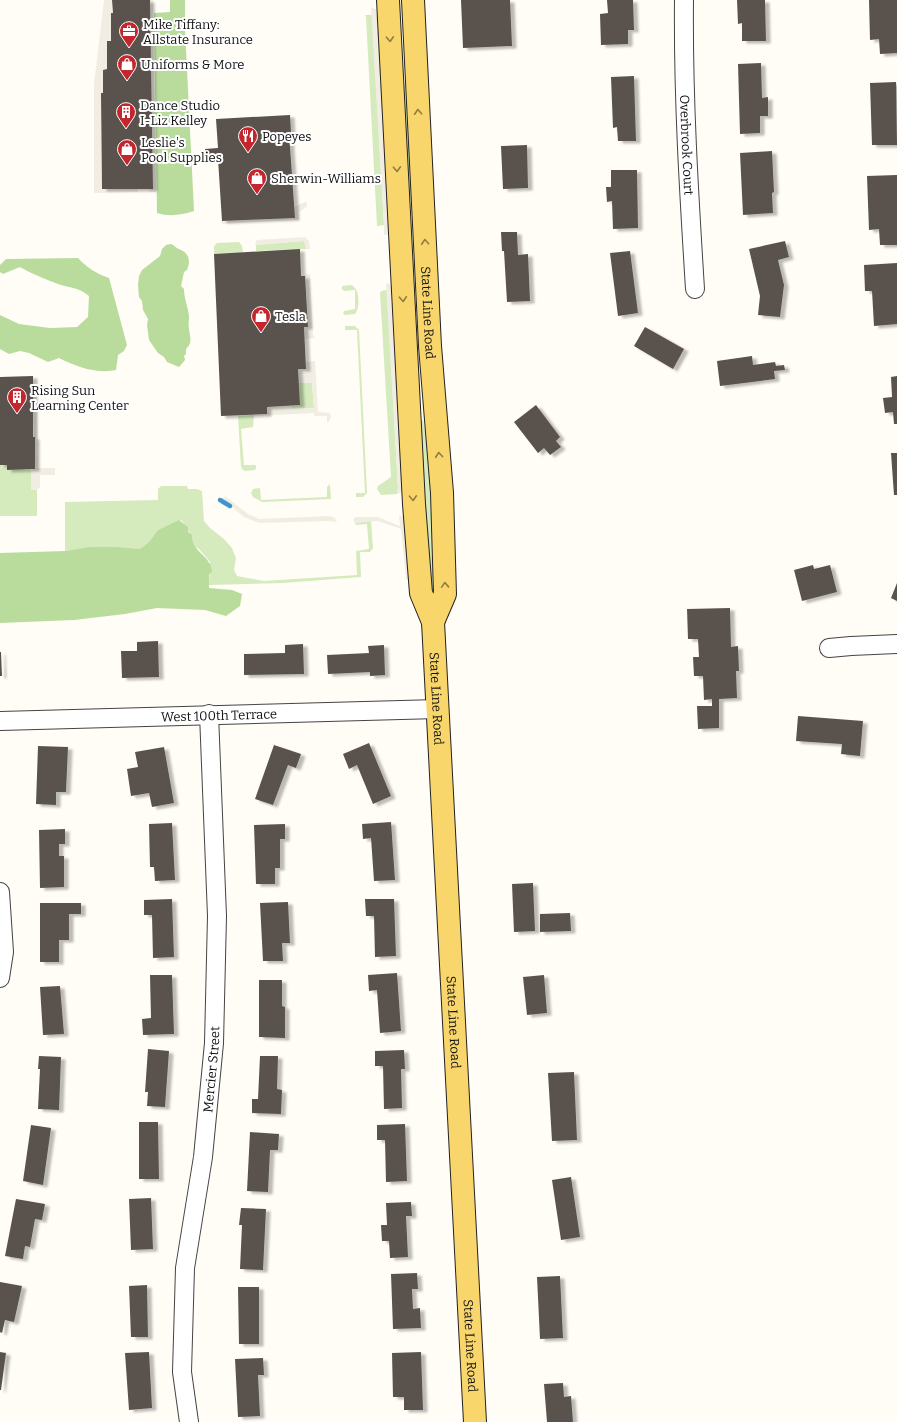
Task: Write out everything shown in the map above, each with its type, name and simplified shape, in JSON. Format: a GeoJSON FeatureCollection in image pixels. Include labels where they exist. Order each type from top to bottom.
{"type":"FeatureCollection","features":[{"type":"Feature","properties":{"kind":"main road","name":"State Line Road"},"geometry":{"type":"LineString","coordinates":[[388,0],[414,504],[421,593],[433,622],[475,1422]]}},
{"type":"Feature","properties":{"kind":"main road","name":"State Line Road"},"geometry":{"type":"LineString","coordinates":[[413,0],[430,346],[442,493],[445,594],[433,622]]}},
{"type":"Feature","properties":{"kind":"street","name":"Overbrook Court"},"geometry":{"type":"LineString","coordinates":[[684,0],[683,58],[685,123],[695,289]]}},
{"type":"Feature","properties":{"kind":"street"},"geometry":{"type":"LineString","coordinates":[[829,648],[897,644]]}},
{"type":"Feature","properties":{"kind":"street","name":"West 100th Terrace"},"geometry":{"type":"LineString","coordinates":[[0,721],[209,714],[438,709]]}},
{"type":"Feature","properties":{"kind":"street","name":"Mercier Street"},"geometry":{"type":"LineString","coordinates":[[189,1422],[182,1372],[185,1268],[203,1157],[214,1043],[217,916],[209,714]]}},
{"type":"Feature","properties":{"kind":"street"},"geometry":{"type":"LineString","coordinates":[[0,892],[2,952],[0,978]]}},
{"type":"Feature","properties":{"kind":"green space"},"geometry":{"type":"Polygon","coordinates":[[[170,0],[185,0],[185,29],[194,211],[171,215],[157,213],[154,13],[170,12],[170,0]]]}},
{"type":"Feature","properties":{"kind":"green space"},"geometry":{"type":"Polygon","coordinates":[[[365,15],[372,15],[384,225],[377,226],[366,17],[365,15]]]}},
{"type":"Feature","properties":{"kind":"green space"},"geometry":{"type":"Polygon","coordinates":[[[379,16],[391,225],[388,225],[376,17],[379,16]]]}},
{"type":"Feature","properties":{"kind":"green space"},"geometry":{"type":"Polygon","coordinates":[[[403,77],[410,114],[415,199],[410,199],[407,184],[403,77]]]}},
{"type":"Feature","properties":{"kind":"green space"},"geometry":{"type":"Polygon","coordinates":[[[303,241],[306,249],[256,251],[256,245],[303,241]]]}},
{"type":"Feature","properties":{"kind":"green space"},"geometry":{"type":"Polygon","coordinates":[[[239,242],[242,246],[243,253],[214,254],[214,246],[217,243],[239,242]]]}},
{"type":"Feature","properties":{"kind":"green space"},"geometry":{"type":"Polygon","coordinates":[[[171,244],[185,253],[189,260],[187,270],[184,272],[181,286],[184,289],[189,316],[190,344],[186,349],[186,354],[184,356],[185,360],[179,367],[167,362],[164,357],[158,353],[149,340],[147,325],[148,319],[143,310],[142,301],[139,297],[138,285],[139,276],[142,270],[160,256],[162,249],[166,245],[171,244]]]}},
{"type":"Feature","properties":{"kind":"green space"},"geometry":{"type":"Polygon","coordinates":[[[78,258],[92,270],[109,278],[127,345],[124,351],[118,355],[116,370],[101,371],[87,369],[59,358],[48,362],[29,353],[20,351],[9,354],[0,349],[0,315],[19,324],[50,328],[77,327],[88,317],[89,296],[77,289],[63,286],[20,267],[3,274],[0,272],[0,265],[6,259],[78,258]]]}},
{"type":"Feature","properties":{"kind":"green space"},"geometry":{"type":"Polygon","coordinates":[[[350,285],[355,288],[357,292],[358,308],[355,314],[345,315],[343,313],[344,311],[355,309],[355,290],[344,291],[342,289],[342,286],[350,285]]]}},
{"type":"Feature","properties":{"kind":"green space"},"geometry":{"type":"Polygon","coordinates":[[[387,290],[398,488],[397,494],[381,495],[377,489],[378,486],[391,477],[380,293],[381,291],[387,290]]]}},
{"type":"Feature","properties":{"kind":"green space"},"geometry":{"type":"Polygon","coordinates":[[[345,326],[355,326],[359,330],[367,493],[363,497],[356,497],[356,493],[365,493],[357,330],[345,330],[345,326]]]}},
{"type":"Feature","properties":{"kind":"green space"},"geometry":{"type":"Polygon","coordinates":[[[298,383],[312,383],[314,408],[291,409],[291,406],[300,405],[298,383]]]}},
{"type":"Feature","properties":{"kind":"green space"},"geometry":{"type":"Polygon","coordinates":[[[254,415],[253,427],[241,429],[244,465],[256,465],[255,470],[245,471],[241,467],[238,416],[254,415]]]}},
{"type":"Feature","properties":{"kind":"green space"},"geometry":{"type":"Polygon","coordinates":[[[423,420],[432,483],[436,590],[431,590],[419,421],[423,420]]]}},
{"type":"Feature","properties":{"kind":"green space"},"geometry":{"type":"Polygon","coordinates":[[[0,465],[7,465],[7,470],[31,470],[31,490],[37,490],[37,516],[0,516],[0,465]]]}},
{"type":"Feature","properties":{"kind":"green space"},"geometry":{"type":"Polygon","coordinates":[[[330,484],[331,499],[262,502],[253,497],[251,493],[253,489],[260,488],[261,500],[327,497],[327,487],[330,484]]]}},
{"type":"Feature","properties":{"kind":"green space"},"geometry":{"type":"Polygon","coordinates":[[[161,486],[187,486],[188,489],[197,489],[202,491],[204,521],[232,548],[236,558],[234,570],[237,576],[264,581],[357,575],[356,551],[369,549],[367,524],[356,525],[355,523],[371,521],[373,548],[370,552],[360,552],[361,577],[283,583],[209,585],[210,562],[199,549],[194,546],[188,529],[181,520],[158,530],[149,542],[140,549],[102,548],[65,551],[65,502],[158,500],[158,489],[161,486]]]}},
{"type":"Feature","properties":{"kind":"green space"},"geometry":{"type":"Polygon","coordinates":[[[179,520],[188,527],[188,532],[192,535],[195,546],[209,562],[212,572],[209,574],[209,588],[232,590],[242,594],[240,606],[226,616],[205,610],[157,608],[125,614],[74,620],[0,623],[0,553],[65,551],[90,547],[140,549],[149,542],[158,530],[179,520]]]}},
{"type":"Feature","properties":{"kind":"shaded area"},"geometry":{"type":"Polygon","coordinates":[[[104,0],[112,0],[113,13],[111,13],[111,41],[107,41],[107,69],[103,70],[103,93],[101,94],[102,189],[138,189],[138,192],[94,193],[94,84],[104,0]]]}},
{"type":"Feature","properties":{"kind":"shaded area"},"geometry":{"type":"Polygon","coordinates":[[[150,0],[153,0],[156,192],[149,192],[149,189],[153,188],[150,0]]]}},
{"type":"Feature","properties":{"kind":"shaded area"},"geometry":{"type":"Polygon","coordinates":[[[371,7],[377,10],[379,16],[376,17],[388,225],[391,225],[390,232],[386,235],[384,235],[371,7]]]}},
{"type":"Feature","properties":{"kind":"shaded area"},"geometry":{"type":"Polygon","coordinates":[[[305,202],[307,203],[307,206],[299,212],[299,220],[222,224],[222,221],[295,218],[294,207],[305,202]]]}},
{"type":"Feature","properties":{"kind":"shaded area"},"geometry":{"type":"Polygon","coordinates":[[[305,237],[309,241],[310,249],[306,249],[303,241],[256,245],[255,243],[257,240],[305,237]]]}},
{"type":"Feature","properties":{"kind":"shaded area"},"geometry":{"type":"Polygon","coordinates":[[[310,274],[313,335],[315,338],[305,339],[304,327],[308,327],[305,275],[310,274]]]}},
{"type":"Feature","properties":{"kind":"shaded area"},"geometry":{"type":"Polygon","coordinates":[[[386,283],[392,285],[394,296],[391,295],[402,483],[404,490],[398,494],[397,494],[398,488],[386,283]]]}},
{"type":"Feature","properties":{"kind":"shaded area"},"geometry":{"type":"Polygon","coordinates":[[[315,361],[318,412],[330,413],[331,418],[327,423],[327,416],[314,416],[314,413],[254,416],[267,414],[267,407],[291,406],[292,409],[314,408],[312,383],[298,383],[298,369],[306,369],[306,362],[315,361]]]}},
{"type":"Feature","properties":{"kind":"shaded area"},"geometry":{"type":"Polygon","coordinates":[[[33,392],[37,392],[38,468],[55,468],[55,475],[40,475],[40,487],[37,490],[31,490],[31,470],[35,469],[33,392]]]}},
{"type":"Feature","properties":{"kind":"shaded area"},"geometry":{"type":"Polygon","coordinates":[[[226,497],[248,514],[259,519],[329,516],[335,518],[337,522],[259,523],[244,517],[221,498],[226,497]]]}},
{"type":"Feature","properties":{"kind":"shaded area"},"geometry":{"type":"Polygon","coordinates":[[[399,516],[406,519],[406,524],[404,525],[409,579],[406,580],[401,529],[378,521],[355,523],[353,520],[355,517],[378,517],[400,526],[399,516]]]}},
{"type":"Feature","properties":{"kind":"building"},"geometry":{"type":"Polygon","coordinates":[[[112,0],[150,0],[153,189],[102,189],[101,93],[103,93],[103,70],[107,69],[107,41],[111,41],[111,13],[113,13],[112,0]]]}},
{"type":"Feature","properties":{"kind":"building"},"geometry":{"type":"Polygon","coordinates":[[[461,0],[510,0],[512,46],[463,48],[461,0]]]}},
{"type":"Feature","properties":{"kind":"building"},"geometry":{"type":"Polygon","coordinates":[[[607,0],[633,0],[634,30],[628,30],[628,44],[601,45],[600,14],[608,13],[607,0]]]}},
{"type":"Feature","properties":{"kind":"building"},"geometry":{"type":"Polygon","coordinates":[[[737,0],[765,0],[766,41],[742,41],[742,23],[738,24],[737,0]]]}},
{"type":"Feature","properties":{"kind":"building"},"geometry":{"type":"Polygon","coordinates":[[[869,0],[897,0],[897,53],[880,54],[879,39],[870,40],[869,0]]]}},
{"type":"Feature","properties":{"kind":"building"},"geometry":{"type":"Polygon","coordinates":[[[761,63],[762,98],[768,97],[768,116],[760,116],[760,133],[740,134],[738,64],[761,63]]]}},
{"type":"Feature","properties":{"kind":"building"},"geometry":{"type":"Polygon","coordinates":[[[634,76],[636,141],[618,141],[617,127],[613,128],[611,77],[634,76]]]}},
{"type":"Feature","properties":{"kind":"building"},"geometry":{"type":"Polygon","coordinates":[[[896,82],[897,145],[872,145],[870,83],[896,82]]]}},
{"type":"Feature","properties":{"kind":"building"},"geometry":{"type":"Polygon","coordinates":[[[290,115],[291,133],[289,133],[295,218],[222,221],[218,159],[206,160],[205,149],[218,148],[216,119],[290,115]]]}},
{"type":"Feature","properties":{"kind":"building"},"geometry":{"type":"Polygon","coordinates":[[[527,145],[528,188],[503,189],[501,146],[527,145]]]}},
{"type":"Feature","properties":{"kind":"building"},"geometry":{"type":"Polygon","coordinates":[[[772,151],[774,192],[772,193],[773,213],[743,215],[740,153],[772,151]]]}},
{"type":"Feature","properties":{"kind":"building"},"geometry":{"type":"Polygon","coordinates":[[[611,170],[637,170],[638,228],[613,229],[612,201],[607,202],[606,187],[611,187],[611,170]]]}},
{"type":"Feature","properties":{"kind":"building"},"geometry":{"type":"Polygon","coordinates":[[[897,175],[897,245],[880,245],[879,229],[869,230],[867,176],[897,175]]]}},
{"type":"Feature","properties":{"kind":"building"},"geometry":{"type":"Polygon","coordinates":[[[501,232],[517,232],[518,255],[528,254],[530,301],[507,302],[504,251],[502,251],[501,232]]]}},
{"type":"Feature","properties":{"kind":"building"},"geometry":{"type":"Polygon","coordinates":[[[785,241],[789,257],[778,260],[784,285],[780,317],[758,315],[760,296],[749,249],[785,241]]]}},
{"type":"Feature","properties":{"kind":"building","name":"Tesla"},"geometry":{"type":"Polygon","coordinates":[[[300,249],[301,276],[305,276],[308,327],[304,327],[306,369],[298,369],[300,405],[267,407],[267,414],[221,416],[214,254],[300,249]]]}},
{"type":"Feature","properties":{"kind":"building"},"geometry":{"type":"Polygon","coordinates":[[[630,251],[638,313],[618,316],[610,253],[630,251]]]}},
{"type":"Feature","properties":{"kind":"building"},"geometry":{"type":"Polygon","coordinates":[[[897,263],[897,324],[874,326],[872,291],[865,291],[864,265],[897,263]]]}},
{"type":"Feature","properties":{"kind":"building"},"geometry":{"type":"Polygon","coordinates":[[[645,327],[684,349],[673,369],[634,346],[645,327]]]}},
{"type":"Feature","properties":{"kind":"building"},"geometry":{"type":"Polygon","coordinates":[[[752,356],[753,365],[775,362],[776,366],[784,365],[785,370],[774,371],[775,379],[720,386],[717,361],[752,356]]]}},
{"type":"Feature","properties":{"kind":"building","name":"Rising Sun Learning Center"},"geometry":{"type":"Polygon","coordinates":[[[33,376],[33,437],[35,437],[35,469],[7,470],[7,465],[0,465],[0,377],[33,376]]]}},
{"type":"Feature","properties":{"kind":"building"},"geometry":{"type":"Polygon","coordinates":[[[897,376],[897,424],[894,424],[893,412],[885,413],[883,398],[892,397],[891,377],[897,376]]]}},
{"type":"Feature","properties":{"kind":"building"},"geometry":{"type":"Polygon","coordinates":[[[536,405],[560,437],[556,441],[561,447],[550,455],[544,448],[538,453],[514,422],[536,405]]]}},
{"type":"Feature","properties":{"kind":"building"},"geometry":{"type":"Polygon","coordinates":[[[891,453],[897,453],[897,495],[894,495],[891,453]]]}},
{"type":"Feature","properties":{"kind":"building"},"geometry":{"type":"Polygon","coordinates":[[[813,565],[814,569],[830,565],[837,592],[802,601],[794,570],[813,565]]]}},
{"type":"Feature","properties":{"kind":"building"},"geometry":{"type":"Polygon","coordinates":[[[897,583],[897,601],[891,598],[897,583]]]}},
{"type":"Feature","properties":{"kind":"building"},"geometry":{"type":"Polygon","coordinates":[[[730,608],[731,647],[738,646],[739,671],[736,671],[737,698],[719,699],[719,728],[698,729],[697,706],[712,706],[712,699],[704,700],[703,676],[694,676],[693,657],[699,657],[698,639],[688,639],[687,609],[730,608]]]}},
{"type":"Feature","properties":{"kind":"building"},"geometry":{"type":"Polygon","coordinates":[[[158,641],[159,677],[122,678],[121,651],[137,651],[137,642],[158,641]]]}},
{"type":"Feature","properties":{"kind":"building"},"geometry":{"type":"Polygon","coordinates":[[[303,644],[304,674],[244,675],[244,654],[285,653],[285,645],[303,644]]]}},
{"type":"Feature","properties":{"kind":"building"},"geometry":{"type":"Polygon","coordinates":[[[384,645],[385,675],[370,676],[370,672],[328,674],[327,655],[369,653],[368,646],[384,645]]]}},
{"type":"Feature","properties":{"kind":"building"},"geometry":{"type":"Polygon","coordinates":[[[1,652],[2,676],[0,676],[1,652]]]}},
{"type":"Feature","properties":{"kind":"building"},"geometry":{"type":"Polygon","coordinates":[[[798,716],[863,721],[860,756],[841,754],[842,744],[796,741],[798,716]]]}},
{"type":"Feature","properties":{"kind":"building"},"geometry":{"type":"Polygon","coordinates":[[[369,743],[391,796],[373,804],[357,765],[349,769],[343,754],[369,743]]]}},
{"type":"Feature","properties":{"kind":"building"},"geometry":{"type":"Polygon","coordinates":[[[274,745],[301,754],[296,768],[288,765],[273,805],[255,799],[274,745]]]}},
{"type":"Feature","properties":{"kind":"building"},"geometry":{"type":"Polygon","coordinates":[[[38,746],[68,747],[66,792],[56,792],[56,805],[36,804],[38,746]]]}},
{"type":"Feature","properties":{"kind":"building"},"geometry":{"type":"Polygon","coordinates":[[[164,747],[174,803],[152,807],[149,793],[131,796],[127,769],[138,767],[135,752],[164,747]]]}},
{"type":"Feature","properties":{"kind":"building"},"geometry":{"type":"Polygon","coordinates":[[[391,822],[395,880],[374,881],[371,838],[363,839],[362,824],[391,822]]]}},
{"type":"Feature","properties":{"kind":"building"},"geometry":{"type":"Polygon","coordinates":[[[172,823],[175,880],[155,881],[154,867],[150,867],[149,824],[172,823]]]}},
{"type":"Feature","properties":{"kind":"building"},"geometry":{"type":"Polygon","coordinates":[[[285,824],[285,839],[280,839],[280,868],[275,868],[275,884],[256,884],[254,825],[285,824]]]}},
{"type":"Feature","properties":{"kind":"building"},"geometry":{"type":"Polygon","coordinates":[[[65,829],[65,844],[59,844],[59,856],[64,856],[64,887],[40,888],[39,830],[65,829]]]}},
{"type":"Feature","properties":{"kind":"building"},"geometry":{"type":"Polygon","coordinates":[[[533,883],[535,931],[514,932],[512,884],[533,883]]]}},
{"type":"Feature","properties":{"kind":"building"},"geometry":{"type":"Polygon","coordinates":[[[172,899],[174,957],[153,958],[152,915],[144,915],[144,900],[172,899]]]}},
{"type":"Feature","properties":{"kind":"building"},"geometry":{"type":"Polygon","coordinates":[[[365,899],[394,899],[396,956],[375,957],[374,916],[366,916],[365,899]]]}},
{"type":"Feature","properties":{"kind":"building"},"geometry":{"type":"Polygon","coordinates":[[[288,902],[290,943],[282,943],[283,961],[263,961],[260,903],[288,902]]]}},
{"type":"Feature","properties":{"kind":"building"},"geometry":{"type":"Polygon","coordinates":[[[40,903],[81,903],[81,914],[69,914],[69,940],[59,940],[59,962],[40,962],[40,903]]]}},
{"type":"Feature","properties":{"kind":"building"},"geometry":{"type":"Polygon","coordinates":[[[570,913],[571,931],[540,932],[540,914],[570,913]]]}},
{"type":"Feature","properties":{"kind":"building"},"geometry":{"type":"Polygon","coordinates":[[[397,973],[401,1031],[380,1033],[377,990],[369,991],[368,975],[397,973]]]}},
{"type":"Feature","properties":{"kind":"building"},"geometry":{"type":"Polygon","coordinates":[[[150,975],[172,975],[174,1034],[143,1035],[142,1019],[151,1018],[150,975]]]}},
{"type":"Feature","properties":{"kind":"building"},"geometry":{"type":"Polygon","coordinates":[[[544,975],[547,1013],[527,1015],[523,977],[544,975]]]}},
{"type":"Feature","properties":{"kind":"building"},"geometry":{"type":"Polygon","coordinates":[[[259,980],[282,980],[282,1006],[285,1007],[285,1038],[259,1037],[259,980]]]}},
{"type":"Feature","properties":{"kind":"building"},"geometry":{"type":"Polygon","coordinates":[[[60,986],[64,1034],[43,1035],[40,987],[60,986]]]}},
{"type":"Feature","properties":{"kind":"building"},"geometry":{"type":"Polygon","coordinates":[[[148,1049],[169,1051],[165,1107],[147,1106],[148,1092],[145,1092],[148,1049]]]}},
{"type":"Feature","properties":{"kind":"building"},"geometry":{"type":"Polygon","coordinates":[[[404,1050],[405,1069],[401,1069],[402,1108],[384,1109],[383,1066],[375,1066],[375,1051],[404,1050]]]}},
{"type":"Feature","properties":{"kind":"building"},"geometry":{"type":"Polygon","coordinates":[[[39,1056],[61,1057],[59,1110],[38,1109],[40,1069],[38,1069],[39,1056]]]}},
{"type":"Feature","properties":{"kind":"building"},"geometry":{"type":"Polygon","coordinates":[[[260,1056],[278,1056],[277,1089],[282,1090],[281,1114],[252,1113],[252,1099],[258,1099],[260,1056]]]}},
{"type":"Feature","properties":{"kind":"building"},"geometry":{"type":"Polygon","coordinates":[[[574,1072],[577,1140],[552,1141],[548,1073],[574,1072]]]}},
{"type":"Feature","properties":{"kind":"building"},"geometry":{"type":"Polygon","coordinates":[[[139,1122],[158,1122],[159,1179],[139,1179],[139,1122]]]}},
{"type":"Feature","properties":{"kind":"building"},"geometry":{"type":"Polygon","coordinates":[[[405,1124],[407,1181],[386,1182],[385,1140],[377,1140],[377,1125],[405,1124]]]}},
{"type":"Feature","properties":{"kind":"building"},"geometry":{"type":"Polygon","coordinates":[[[31,1125],[51,1128],[43,1185],[23,1181],[31,1125]]]}},
{"type":"Feature","properties":{"kind":"building"},"geometry":{"type":"Polygon","coordinates":[[[250,1132],[279,1134],[278,1150],[270,1150],[268,1192],[247,1191],[250,1132]]]}},
{"type":"Feature","properties":{"kind":"building"},"geometry":{"type":"Polygon","coordinates":[[[571,1177],[580,1237],[561,1240],[552,1180],[571,1177]]]}},
{"type":"Feature","properties":{"kind":"building"},"geometry":{"type":"Polygon","coordinates":[[[151,1198],[153,1249],[131,1250],[129,1199],[151,1198]]]}},
{"type":"Feature","properties":{"kind":"building"},"geometry":{"type":"Polygon","coordinates":[[[16,1199],[45,1204],[42,1220],[35,1219],[30,1247],[25,1246],[23,1259],[5,1256],[16,1199]]]}},
{"type":"Feature","properties":{"kind":"building"},"geometry":{"type":"Polygon","coordinates":[[[411,1202],[412,1216],[406,1216],[408,1257],[390,1258],[389,1241],[382,1241],[381,1225],[387,1225],[386,1203],[411,1202]]]}},
{"type":"Feature","properties":{"kind":"building"},"geometry":{"type":"Polygon","coordinates":[[[241,1208],[266,1209],[263,1270],[240,1269],[242,1225],[239,1225],[241,1208]]]}},
{"type":"Feature","properties":{"kind":"building"},"geometry":{"type":"Polygon","coordinates":[[[417,1273],[418,1289],[412,1289],[413,1309],[420,1308],[421,1328],[393,1329],[391,1274],[417,1273]]]}},
{"type":"Feature","properties":{"kind":"building"},"geometry":{"type":"Polygon","coordinates":[[[560,1276],[563,1338],[540,1339],[537,1277],[560,1276]]]}},
{"type":"Feature","properties":{"kind":"building"},"geometry":{"type":"Polygon","coordinates":[[[0,1282],[22,1286],[14,1322],[5,1320],[2,1333],[0,1332],[0,1282]]]}},
{"type":"Feature","properties":{"kind":"building"},"geometry":{"type":"Polygon","coordinates":[[[147,1285],[148,1337],[131,1337],[129,1286],[147,1285]]]}},
{"type":"Feature","properties":{"kind":"building"},"geometry":{"type":"Polygon","coordinates":[[[238,1287],[259,1287],[259,1344],[239,1344],[238,1287]]]}},
{"type":"Feature","properties":{"kind":"building"},"geometry":{"type":"Polygon","coordinates":[[[0,1352],[6,1353],[1,1390],[0,1390],[0,1352]]]}},
{"type":"Feature","properties":{"kind":"building"},"geometry":{"type":"Polygon","coordinates":[[[149,1352],[152,1408],[129,1410],[125,1353],[149,1352]]]}},
{"type":"Feature","properties":{"kind":"building"},"geometry":{"type":"Polygon","coordinates":[[[421,1352],[423,1410],[404,1410],[404,1397],[393,1397],[392,1353],[421,1352]]]}},
{"type":"Feature","properties":{"kind":"building"},"geometry":{"type":"Polygon","coordinates":[[[263,1358],[264,1375],[258,1375],[260,1416],[238,1417],[235,1359],[263,1358]]]}},
{"type":"Feature","properties":{"kind":"building"},"geometry":{"type":"Polygon","coordinates":[[[563,1383],[564,1397],[571,1396],[573,1422],[547,1422],[544,1384],[563,1383]]]}},
{"type":"Feature","properties":{"kind":"waterway"},"geometry":{"type":"LineString","coordinates":[[220,500],[230,506]]}},
{"type":"Feature","properties":{"kind":"place","name":"Mike Tiffany: Allstate Insurance"},"geometry":{"type":"Point","coordinates":[129,48]}},
{"type":"Feature","properties":{"kind":"place","name":"Uniforms & More"},"geometry":{"type":"Point","coordinates":[127,81]}},
{"type":"Feature","properties":{"kind":"place","name":"Dance Studio I-Liz Kelley"},"geometry":{"type":"Point","coordinates":[126,129]}},
{"type":"Feature","properties":{"kind":"place","name":"Popeyes"},"geometry":{"type":"Point","coordinates":[248,153]}},
{"type":"Feature","properties":{"kind":"place","name":"Leslie's Pool Supplies"},"geometry":{"type":"Point","coordinates":[127,166]}},
{"type":"Feature","properties":{"kind":"place","name":"Sherwin-Williams"},"geometry":{"type":"Point","coordinates":[257,195]}},
{"type":"Feature","properties":{"kind":"place","name":"Tesla"},"geometry":{"type":"Point","coordinates":[261,333]}},
{"type":"Feature","properties":{"kind":"place","name":"Rising Sun Learning Center"},"geometry":{"type":"Point","coordinates":[17,414]}}]}
